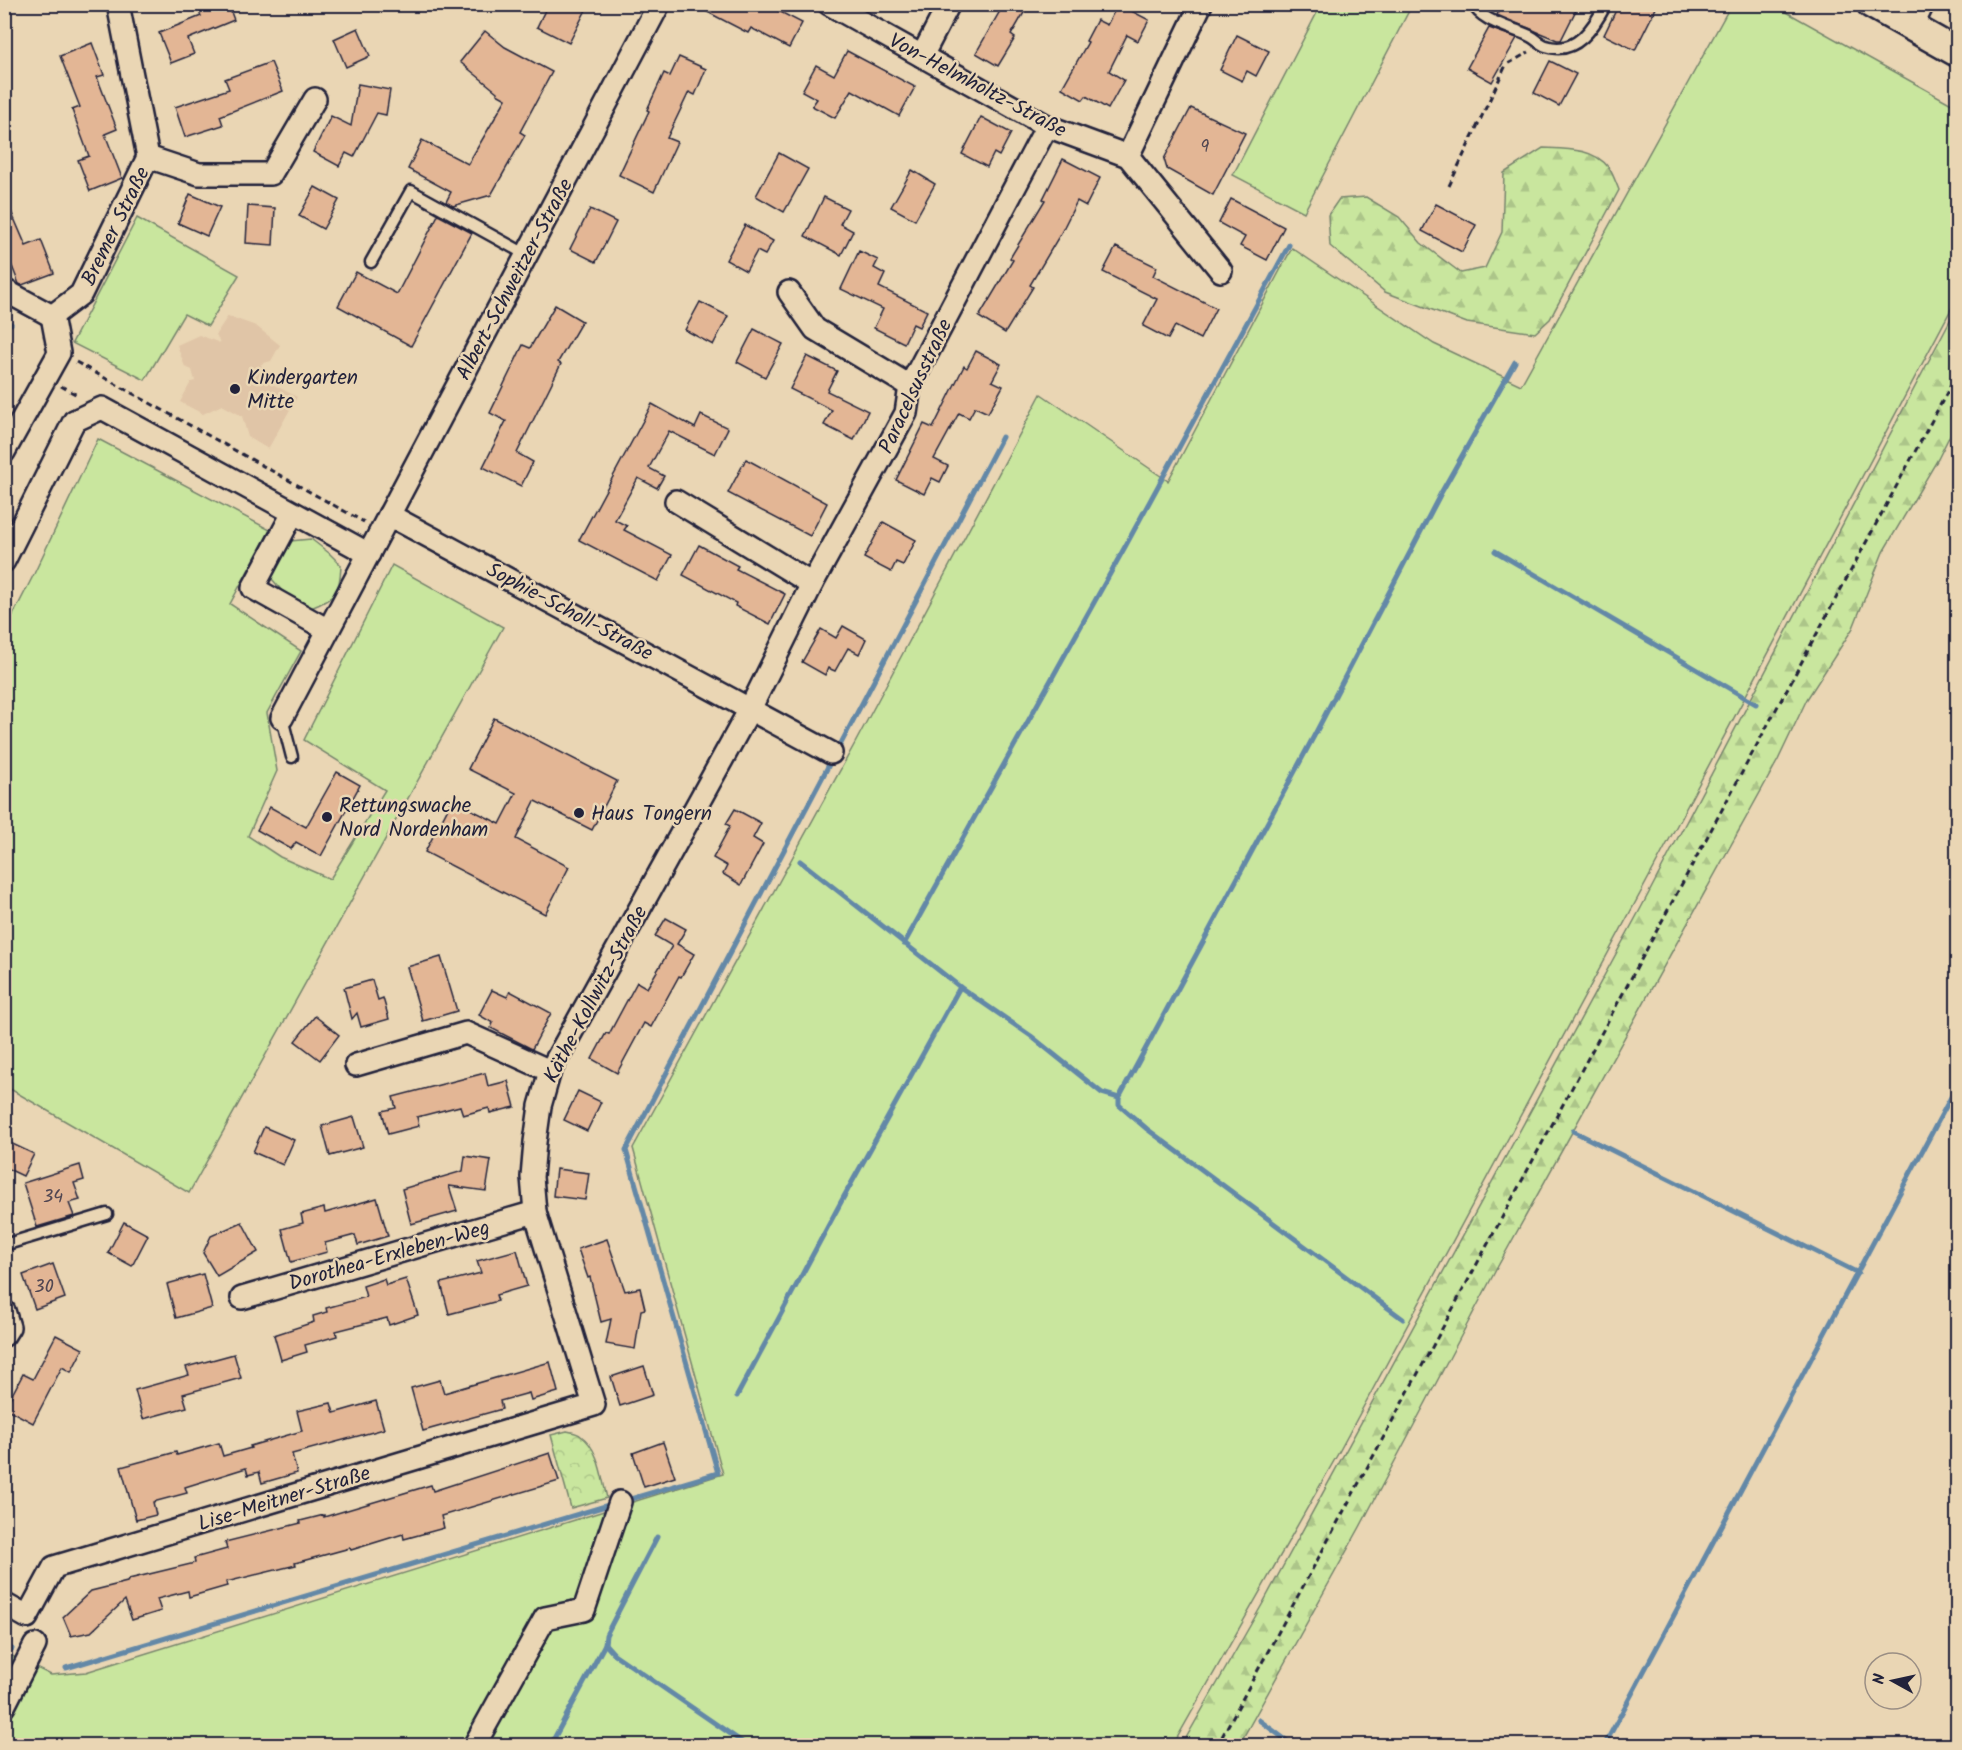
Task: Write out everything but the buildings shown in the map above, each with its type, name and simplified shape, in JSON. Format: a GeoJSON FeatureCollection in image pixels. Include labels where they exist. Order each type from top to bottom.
{"type":"FeatureCollection","features":[{"type":"Feature","properties":{"kind":"street","name":"Bremer Straße"},"geometry":{"type":"LineString","coordinates":[[52,316],[81,294],[148,157],[118,4]]}},
{"type":"Feature","properties":{"kind":"street","name":"Albert-Schweitzer-Straße"},"geometry":{"type":"LineString","coordinates":[[282,718],[659,4]]}},
{"type":"Feature","properties":{"kind":"street","name":"Von-Helmholtz-Straße"},"geometry":{"type":"LineString","coordinates":[[829,4],[1047,126],[1128,156]]}},
{"type":"Feature","properties":{"kind":"street"},"geometry":{"type":"LineString","coordinates":[[922,56],[949,4]]}},
{"type":"Feature","properties":{"kind":"street"},"geometry":{"type":"LineString","coordinates":[[1202,4],[1128,156],[1221,271]]}},
{"type":"Feature","properties":{"kind":"street"},"geometry":{"type":"LineString","coordinates":[[1871,4],[1917,16],[1958,53]]}},
{"type":"Feature","properties":{"kind":"street","name":"Bremer Straße"},"geometry":{"type":"LineString","coordinates":[[148,157],[199,174],[271,174],[315,99]]}},
{"type":"Feature","properties":{"kind":"street","name":"Paracelsusstraße"},"geometry":{"type":"LineString","coordinates":[[750,709],[812,584],[906,413],[910,386],[1047,126]]}},
{"type":"Feature","properties":{"kind":"street"},"geometry":{"type":"LineString","coordinates":[[4,290],[52,316],[59,353],[4,452]]}},
{"type":"Feature","properties":{"kind":"street"},"geometry":{"type":"LineString","coordinates":[[789,292],[815,329],[910,386]]}},
{"type":"Feature","properties":{"kind":"street"},"geometry":{"type":"LineString","coordinates":[[4,561],[74,421],[102,408],[369,554]]}},
{"type":"Feature","properties":{"kind":"street"},"geometry":{"type":"LineString","coordinates":[[676,501],[812,584]]}},
{"type":"Feature","properties":{"kind":"street"},"geometry":{"type":"LineString","coordinates":[[293,513],[253,588],[328,630]]}},
{"type":"Feature","properties":{"kind":"street","name":"Sophie-Scholl-Straße"},"geometry":{"type":"LineString","coordinates":[[385,523],[750,709],[831,753]]}},
{"type":"Feature","properties":{"kind":"street","name":"Käthe-Kollwitz-Straße"},"geometry":{"type":"LineString","coordinates":[[594,1405],[535,1212],[532,1177],[540,1106],[550,1071],[750,709]]}},
{"type":"Feature","properties":{"kind":"street"},"geometry":{"type":"LineString","coordinates":[[356,1065],[466,1032],[550,1071]]}},
{"type":"Feature","properties":{"kind":"street","name":"Dorothea-Erxleben-Weg"},"geometry":{"type":"LineString","coordinates":[[242,1298],[535,1212]]}},
{"type":"Feature","properties":{"kind":"street"},"geometry":{"type":"LineString","coordinates":[[4,1311],[9,1327],[4,1335]]}},
{"type":"Feature","properties":{"kind":"street","name":"Lise-Meitner-Straße"},"geometry":{"type":"LineString","coordinates":[[27,1617],[54,1567],[594,1405]]}},
{"type":"Feature","properties":{"kind":"street"},"geometry":{"type":"LineString","coordinates":[[474,1746],[545,1618],[584,1610],[620,1502]]}},
{"type":"Feature","properties":{"kind":"street"},"geometry":{"type":"LineString","coordinates":[[4,1604],[27,1617],[37,1651],[4,1706]]}},
{"type":"Feature","properties":{"kind":"lane"},"geometry":{"type":"LineString","coordinates":[[1473,4],[1476,10],[1495,22],[1531,36],[1544,45],[1563,48],[1577,42],[1591,30],[1606,4]]}},
{"type":"Feature","properties":{"kind":"lane"},"geometry":{"type":"LineString","coordinates":[[371,262],[411,191],[527,255]]}},
{"type":"Feature","properties":{"kind":"lane"},"geometry":{"type":"LineString","coordinates":[[282,718],[292,757]]}},
{"type":"Feature","properties":{"kind":"lane"},"geometry":{"type":"LineString","coordinates":[[4,1245],[107,1214]]}},
{"type":"Feature","properties":{"kind":"path"},"geometry":{"type":"LineString","coordinates":[[1449,186],[1506,64],[1544,45]]}},
{"type":"Feature","properties":{"kind":"path"},"geometry":{"type":"LineString","coordinates":[[59,353],[385,523]]}},
{"type":"Feature","properties":{"kind":"path"},"geometry":{"type":"LineString","coordinates":[[1217,1746],[1958,372]]}},
{"type":"Feature","properties":{"kind":"path"},"geometry":{"type":"LineString","coordinates":[[45,378],[102,408]]}},
{"type":"Feature","properties":{"kind":"shaded area","name":"Kindergarten Mitte"},"geometry":{"type":"Polygon","coordinates":[[[228,316],[256,326],[280,345],[271,361],[261,364],[267,381],[297,397],[268,449],[248,437],[242,416],[222,405],[203,414],[180,402],[191,382],[195,381],[192,370],[185,367],[177,345],[199,335],[220,343],[216,334],[228,316]]]}},
{"type":"Feature","properties":{"kind":"green space"},"geometry":{"type":"Polygon","coordinates":[[[1321,5],[1412,5],[1304,212],[1233,175],[1321,5]]]}},
{"type":"Feature","properties":{"kind":"green space"},"geometry":{"type":"Polygon","coordinates":[[[1731,5],[1774,5],[1957,107],[1957,298],[1676,827],[1339,1452],[1173,1745],[5,1745],[4,1652],[51,1675],[86,1672],[723,1474],[633,1148],[854,745],[1041,394],[1168,481],[1292,248],[1434,344],[1521,385],[1731,5]]]}},
{"type":"Feature","properties":{"kind":"green space"},"geometry":{"type":"Polygon","coordinates":[[[1543,148],[1579,151],[1596,157],[1609,168],[1619,190],[1550,319],[1535,333],[1467,323],[1385,292],[1330,246],[1328,215],[1339,199],[1366,197],[1399,217],[1421,243],[1461,273],[1485,268],[1502,232],[1504,173],[1543,148]]]}},
{"type":"Feature","properties":{"kind":"green space"},"geometry":{"type":"Polygon","coordinates":[[[137,218],[239,275],[208,326],[184,314],[145,380],[72,343],[137,218]]]}},
{"type":"Feature","properties":{"kind":"green space"},"geometry":{"type":"Polygon","coordinates":[[[1957,307],[1957,421],[1938,459],[1883,552],[1853,628],[1807,699],[1778,760],[1498,1266],[1360,1527],[1239,1745],[1182,1745],[1263,1603],[1642,906],[1957,307]]]}},
{"type":"Feature","properties":{"kind":"green space"},"geometry":{"type":"Polygon","coordinates":[[[98,439],[270,530],[230,604],[301,651],[267,713],[277,771],[248,836],[280,857],[330,879],[385,790],[304,740],[392,565],[503,627],[189,1193],[5,1086],[5,631],[98,439]]]}},
{"type":"Feature","properties":{"kind":"green space"},"geometry":{"type":"Polygon","coordinates":[[[311,539],[341,565],[338,588],[335,593],[326,601],[311,608],[289,599],[272,579],[273,558],[290,541],[311,539]]]}},
{"type":"Feature","properties":{"kind":"green space"},"geometry":{"type":"Polygon","coordinates":[[[567,1431],[580,1435],[592,1448],[599,1464],[607,1498],[571,1508],[551,1435],[567,1431]]]}},
{"type":"Feature","properties":{"kind":"waterway"},"geometry":{"type":"LineString","coordinates":[[904,944],[1126,545],[1289,245]]}},
{"type":"Feature","properties":{"kind":"waterway"},"geometry":{"type":"LineString","coordinates":[[4,320],[11,324]]}},
{"type":"Feature","properties":{"kind":"waterway"},"geometry":{"type":"LineString","coordinates":[[1403,1319],[1147,1129],[1119,1105],[1119,1098],[1314,736],[1441,493],[1515,362]]}},
{"type":"Feature","properties":{"kind":"waterway"},"geometry":{"type":"LineString","coordinates":[[837,751],[1002,437]]}},
{"type":"Feature","properties":{"kind":"waterway"},"geometry":{"type":"LineString","coordinates":[[1495,551],[1756,704]]}},
{"type":"Feature","properties":{"kind":"waterway"},"geometry":{"type":"LineString","coordinates":[[624,1501],[718,1473],[626,1150],[832,759]]}},
{"type":"Feature","properties":{"kind":"waterway"},"geometry":{"type":"LineString","coordinates":[[800,861],[960,987],[1031,1036],[1102,1093],[1119,1098]]}},
{"type":"Feature","properties":{"kind":"waterway"},"geometry":{"type":"LineString","coordinates":[[737,1396],[960,987]]}},
{"type":"Feature","properties":{"kind":"waterway"},"geometry":{"type":"LineString","coordinates":[[1604,1746],[1958,1084]]}},
{"type":"Feature","properties":{"kind":"waterway"},"geometry":{"type":"LineString","coordinates":[[1573,1131],[1858,1273]]}},
{"type":"Feature","properties":{"kind":"waterway"},"geometry":{"type":"LineString","coordinates":[[66,1668],[612,1504]]}},
{"type":"Feature","properties":{"kind":"waterway"},"geometry":{"type":"LineString","coordinates":[[657,1537],[606,1635],[605,1644],[614,1654],[748,1746]]}},
{"type":"Feature","properties":{"kind":"waterway"},"geometry":{"type":"LineString","coordinates":[[550,1746],[605,1644]]}},
{"type":"Feature","properties":{"kind":"waterway"},"geometry":{"type":"LineString","coordinates":[[4,1645],[12,1649]]}},
{"type":"Feature","properties":{"kind":"waterway"},"geometry":{"type":"LineString","coordinates":[[1259,1720],[1294,1746]]}},
{"type":"Feature","properties":{"kind":"place","name":"Kindergarten Mitte"},"geometry":{"type":"Point","coordinates":[235,389]}},
{"type":"Feature","properties":{"kind":"place","name":"Haus Tongern"},"geometry":{"type":"Point","coordinates":[579,813]}},
{"type":"Feature","properties":{"kind":"place","name":"Rettungswache Nord Nordenham"},"geometry":{"type":"Point","coordinates":[327,817]}}]}
